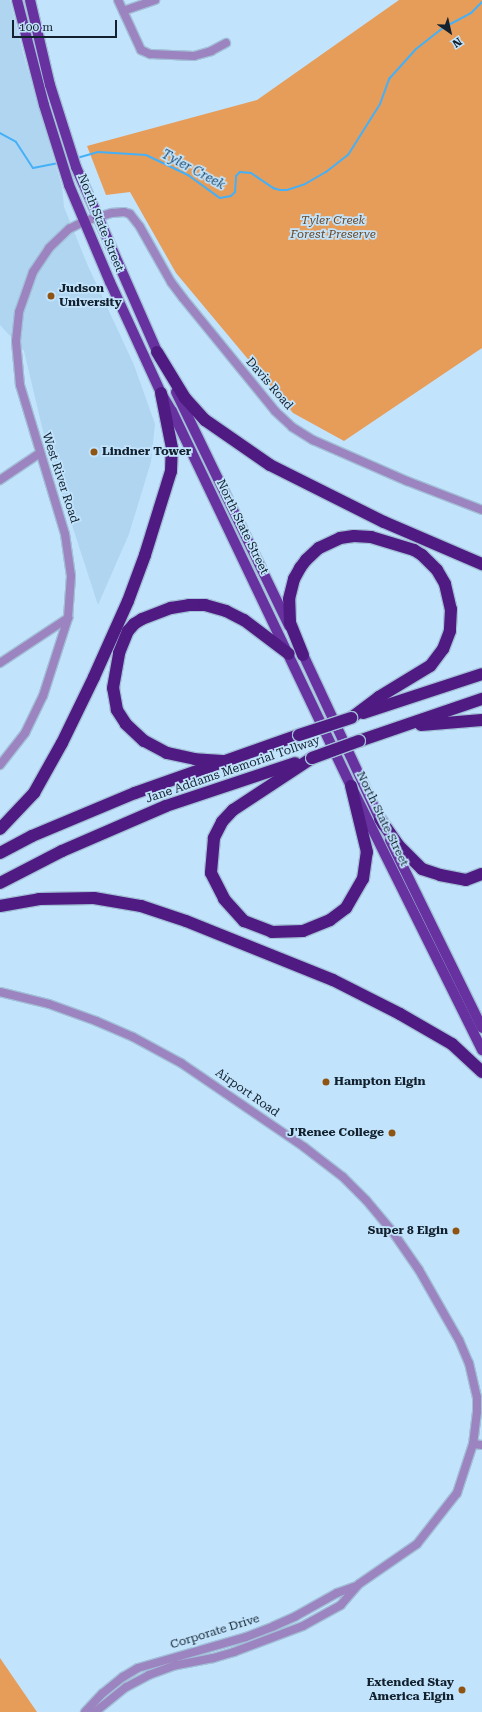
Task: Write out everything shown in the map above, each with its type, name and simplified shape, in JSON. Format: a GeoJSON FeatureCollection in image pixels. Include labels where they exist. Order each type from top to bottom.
{"type":"FeatureCollection","features":[{"type":"Feature","properties":{"kind":"highway"},"geometry":{"type":"LineString","coordinates":[[157,352],[185,398],[205,420],[270,465],[384,522],[482,564]]}},
{"type":"Feature","properties":{"kind":"highway"},"geometry":{"type":"LineString","coordinates":[[0,829],[34,793],[62,743],[128,601],[145,555],[171,471],[172,448],[161,392]]}},
{"type":"Feature","properties":{"kind":"highway"},"geometry":{"type":"LineString","coordinates":[[303,655],[290,622],[289,598],[294,579],[300,568],[319,548],[340,538],[354,536],[371,537],[414,550],[426,558],[437,570],[445,584],[451,609],[450,631],[443,649],[430,666],[379,697],[351,718]]}},
{"type":"Feature","properties":{"kind":"highway"},"geometry":{"type":"LineString","coordinates":[[222,761],[195,759],[166,753],[144,742],[126,724],[117,710],[113,688],[119,653],[128,631],[134,624],[142,619],[171,608],[189,605],[205,606],[226,611],[244,620],[289,654]]}},
{"type":"Feature","properties":{"kind":"highway","name":"Jane Addams Memorial Tollway"},"geometry":{"type":"LineString","coordinates":[[0,853],[32,836],[135,792],[222,761],[482,674]]}},
{"type":"Feature","properties":{"kind":"highway","name":"Jane Addams Memorial Tollway"},"geometry":{"type":"LineString","coordinates":[[0,883],[62,851],[166,806],[312,758],[482,699]]}},
{"type":"Feature","properties":{"kind":"highway"},"geometry":{"type":"LineString","coordinates":[[396,728],[482,720]]}},
{"type":"Feature","properties":{"kind":"highway"},"geometry":{"type":"LineString","coordinates":[[312,758],[233,810],[222,822],[214,838],[211,873],[224,899],[244,920],[272,932],[303,931],[330,920],[346,908],[363,879],[367,852],[351,786]]}},
{"type":"Feature","properties":{"kind":"highway"},"geometry":{"type":"LineString","coordinates":[[380,819],[398,845],[422,869],[440,875],[466,880],[482,874]]}},
{"type":"Feature","properties":{"kind":"highway"},"geometry":{"type":"LineString","coordinates":[[0,906],[39,899],[94,898],[141,906],[186,920],[333,980],[400,1014],[452,1044],[482,1072]]}},
{"type":"Feature","properties":{"kind":"main road","name":"North State Street"},"geometry":{"type":"LineString","coordinates":[[17,0],[44,105],[61,160],[85,221],[161,392],[172,410],[351,786],[482,1050]]}},
{"type":"Feature","properties":{"kind":"main road","name":"North State Street"},"geometry":{"type":"LineString","coordinates":[[30,0],[50,85],[76,167],[97,218],[157,352],[380,819],[482,1028]]}},
{"type":"Feature","properties":{"kind":"street"},"geometry":{"type":"LineString","coordinates":[[118,0],[141,50],[150,54],[194,56],[211,51],[226,43]]}},
{"type":"Feature","properties":{"kind":"street"},"geometry":{"type":"LineString","coordinates":[[123,11],[155,0]]}},
{"type":"Feature","properties":{"kind":"street","name":"Davis Road"},"geometry":{"type":"LineString","coordinates":[[97,218],[119,212],[130,214],[133,217],[183,298],[275,411],[296,430],[312,440],[407,481],[482,510]]}},
{"type":"Feature","properties":{"kind":"street","name":"West River Road"},"geometry":{"type":"LineString","coordinates":[[0,765],[25,732],[43,696],[68,618],[70,590],[68,547],[62,519],[40,454],[20,385],[16,355],[19,312],[33,272],[49,248],[69,229],[85,221],[97,218]]}},
{"type":"Feature","properties":{"kind":"street"},"geometry":{"type":"LineString","coordinates":[[0,480],[40,454]]}},
{"type":"Feature","properties":{"kind":"street"},"geometry":{"type":"LineString","coordinates":[[0,663],[68,618]]}},
{"type":"Feature","properties":{"kind":"street","name":"Airport Road"},"geometry":{"type":"LineString","coordinates":[[0,992],[49,1004],[96,1021],[133,1037],[176,1060],[245,1106],[312,1153],[343,1177],[366,1200],[396,1237],[419,1270],[469,1362],[474,1380],[479,1428],[473,1444]]}},
{"type":"Feature","properties":{"kind":"street"},"geometry":{"type":"LineString","coordinates":[[473,1444],[482,1445]]}},
{"type":"Feature","properties":{"kind":"street","name":"Corporate Drive"},"geometry":{"type":"LineString","coordinates":[[85,1712],[103,1693],[123,1676],[138,1668],[246,1637],[274,1626],[314,1607],[337,1593],[359,1584],[417,1544],[457,1493],[473,1444]]}},
{"type":"Feature","properties":{"kind":"street","name":"Corporate Drive"},"geometry":{"type":"LineString","coordinates":[[95,1712],[126,1687],[149,1675],[176,1665],[213,1658],[240,1650],[303,1626],[341,1605],[359,1584]]}},
{"type":"Feature","properties":{"kind":"shaded area","name":"Judson University"},"geometry":{"type":"Polygon","coordinates":[[[0,0],[10,0],[23,53],[62,187],[64,207],[88,266],[134,365],[155,424],[151,462],[129,534],[98,605],[47,448],[24,351],[0,325],[0,0]]]}},
{"type":"Feature","properties":{"kind":"green space","name":"Tyler Creek Forest Preserve"},"geometry":{"type":"Polygon","coordinates":[[[399,0],[482,0],[482,348],[344,441],[293,413],[176,273],[130,192],[106,195],[87,146],[257,100],[399,0]]]}},
{"type":"Feature","properties":{"kind":"green space"},"geometry":{"type":"Polygon","coordinates":[[[0,1658],[37,1712],[0,1712],[0,1658]]]}},
{"type":"Feature","properties":{"kind":"waterway","name":"Tyler Creek"},"geometry":{"type":"LineString","coordinates":[[77,158],[98,152],[146,155],[188,175],[220,198],[231,196],[235,192],[236,176],[240,172],[251,173],[273,188],[280,190],[287,190],[305,184],[326,172],[348,155],[380,104],[389,79],[416,49],[443,28],[471,13],[482,2]]}},
{"type":"Feature","properties":{"kind":"waterway","name":"Tyler Creek"},"geometry":{"type":"LineString","coordinates":[[0,133],[16,142],[33,168],[59,163]]}},
{"type":"Feature","properties":{"kind":"place","name":"Judson University"},"geometry":{"type":"Point","coordinates":[51,296]}},
{"type":"Feature","properties":{"kind":"place","name":"Lindner Tower"},"geometry":{"type":"Point","coordinates":[94,452]}},
{"type":"Feature","properties":{"kind":"place","name":"Hampton Elgin"},"geometry":{"type":"Point","coordinates":[326,1082]}},
{"type":"Feature","properties":{"kind":"place","name":"J'Renee College"},"geometry":{"type":"Point","coordinates":[392,1133]}},
{"type":"Feature","properties":{"kind":"place","name":"Super 8 Elgin"},"geometry":{"type":"Point","coordinates":[456,1231]}},
{"type":"Feature","properties":{"kind":"place","name":"Extended Stay America Elgin"},"geometry":{"type":"Point","coordinates":[462,1690]}}]}
